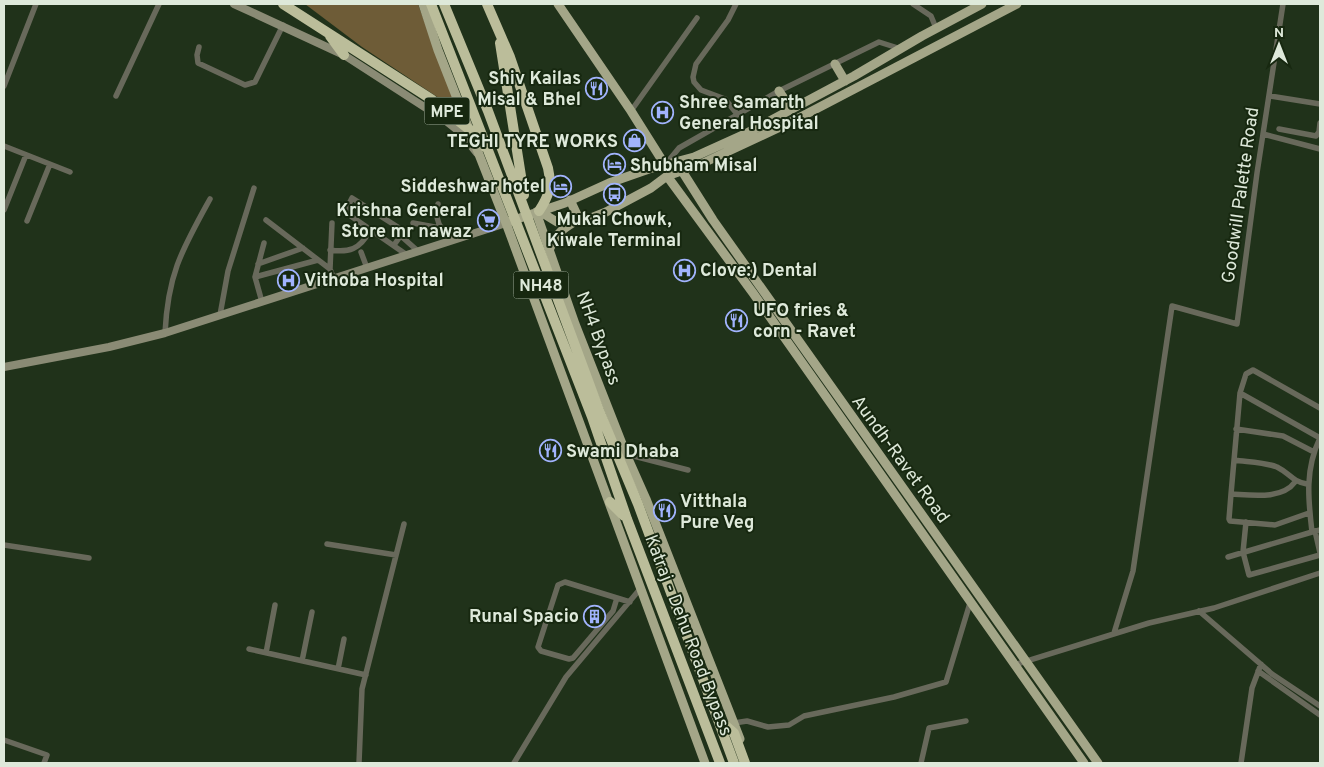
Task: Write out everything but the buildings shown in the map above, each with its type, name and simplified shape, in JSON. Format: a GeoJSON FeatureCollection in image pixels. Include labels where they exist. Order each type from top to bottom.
{"type":"FeatureCollection","features":[{"type":"Feature","properties":{"kind":"highway","name":"MPE"},"geometry":{"type":"LineString","coordinates":[[283,4],[325,29],[451,114],[475,136],[490,154]]}},
{"type":"Feature","properties":{"kind":"highway","name":"NH48"},"geometry":{"type":"LineString","coordinates":[[431,4],[596,416],[633,478]]}},
{"type":"Feature","properties":{"kind":"highway","name":"NH48"},"geometry":{"type":"LineString","coordinates":[[444,4],[488,111],[534,213],[627,518]]}},
{"type":"Feature","properties":{"kind":"highway"},"geometry":{"type":"LineString","coordinates":[[487,4],[510,57],[550,178],[548,197],[534,213]]}},
{"type":"Feature","properties":{"kind":"highway"},"geometry":{"type":"LineString","coordinates":[[495,20],[512,119],[534,213]]}},
{"type":"Feature","properties":{"kind":"highway"},"geometry":{"type":"LineString","coordinates":[[325,29],[344,55]]}},
{"type":"Feature","properties":{"kind":"highway","name":"Katraj - Dehu Road Bypass"},"geometry":{"type":"LineString","coordinates":[[633,478],[636,499],[718,719]]}},
{"type":"Feature","properties":{"kind":"highway"},"geometry":{"type":"LineString","coordinates":[[610,502],[627,518]]}},
{"type":"Feature","properties":{"kind":"highway","name":"Katraj - Dehu Road Bypass"},"geometry":{"type":"LineString","coordinates":[[627,518],[720,763]]}},
{"type":"Feature","properties":{"kind":"highway"},"geometry":{"type":"LineString","coordinates":[[718,719],[734,733],[745,763]]}},
{"type":"Feature","properties":{"kind":"highway","name":"NH48"},"geometry":{"type":"LineString","coordinates":[[718,719],[734,763]]}},
{"type":"Feature","properties":{"kind":"main road"},"geometry":{"type":"LineString","coordinates":[[234,4],[283,25],[344,55],[446,121],[461,133],[479,155]]}},
{"type":"Feature","properties":{"kind":"main road"},"geometry":{"type":"LineString","coordinates":[[423,4],[438,50],[506,223],[705,763]]}},
{"type":"Feature","properties":{"kind":"main road"},"geometry":{"type":"LineString","coordinates":[[558,4],[632,111],[665,165]]}},
{"type":"Feature","properties":{"kind":"main road"},"geometry":{"type":"LineString","coordinates":[[4,367],[109,347],[166,333],[506,223],[570,200],[609,183],[694,157],[746,133],[845,81],[936,28],[982,4]]}},
{"type":"Feature","properties":{"kind":"main road"},"geometry":{"type":"LineString","coordinates":[[534,213],[557,222],[606,212],[651,188],[667,176],[793,121],[1017,4]]}},
{"type":"Feature","properties":{"kind":"main road"},"geometry":{"type":"LineString","coordinates":[[835,64],[845,81]]}},
{"type":"Feature","properties":{"kind":"main road"},"geometry":{"type":"LineString","coordinates":[[779,91],[791,109]]}},
{"type":"Feature","properties":{"kind":"main road","name":"Aundh-Ravet Road"},"geometry":{"type":"LineString","coordinates":[[682,171],[713,220],[1098,763]]}},
{"type":"Feature","properties":{"kind":"main road","name":"Aundh-Ravet Road"},"geometry":{"type":"LineString","coordinates":[[667,176],[753,293],[1084,763]]}},
{"type":"Feature","properties":{"kind":"main road"},"geometry":{"type":"LineString","coordinates":[[570,200],[579,219]]}},
{"type":"Feature","properties":{"kind":"main road","name":"NH4 Bypass"},"geometry":{"type":"LineString","coordinates":[[534,213],[550,248],[575,324],[626,454],[633,478],[749,763]]}},
{"type":"Feature","properties":{"kind":"main road"},"geometry":{"type":"LineString","coordinates":[[550,248],[554,238],[562,230],[579,219]]}},
{"type":"Feature","properties":{"kind":"street"},"geometry":{"type":"LineString","coordinates":[[4,86],[36,4]]}},
{"type":"Feature","properties":{"kind":"street"},"geometry":{"type":"LineString","coordinates":[[116,96],[159,4]]}},
{"type":"Feature","properties":{"kind":"street"},"geometry":{"type":"LineString","coordinates":[[736,4],[728,20],[696,64],[693,77],[694,82],[701,90],[725,99],[737,114]]}},
{"type":"Feature","properties":{"kind":"street"},"geometry":{"type":"LineString","coordinates":[[913,4],[931,16],[936,28]]}},
{"type":"Feature","properties":{"kind":"street","name":"Goodwill Palette Road"},"geometry":{"type":"LineString","coordinates":[[1114,633],[1133,571],[1172,306],[1238,324],[1263,134],[1284,4]]}},
{"type":"Feature","properties":{"kind":"street"},"geometry":{"type":"LineString","coordinates":[[632,111],[697,18]]}},
{"type":"Feature","properties":{"kind":"street"},"geometry":{"type":"LineString","coordinates":[[199,47],[196,55],[198,63],[245,85],[251,85],[283,25]]}},
{"type":"Feature","properties":{"kind":"street"},"geometry":{"type":"LineString","coordinates":[[665,165],[679,148],[737,114],[779,91],[879,42],[902,49]]}},
{"type":"Feature","properties":{"kind":"street"},"geometry":{"type":"LineString","coordinates":[[1270,96],[1320,104]]}},
{"type":"Feature","properties":{"kind":"street"},"geometry":{"type":"LineString","coordinates":[[1278,129],[1316,136],[1319,132],[1320,123]]}},
{"type":"Feature","properties":{"kind":"street"},"geometry":{"type":"LineString","coordinates":[[1263,134],[1320,149]]}},
{"type":"Feature","properties":{"kind":"street"},"geometry":{"type":"LineString","coordinates":[[4,146],[70,172]]}},
{"type":"Feature","properties":{"kind":"street"},"geometry":{"type":"LineString","coordinates":[[4,210],[26,155]]}},
{"type":"Feature","properties":{"kind":"street"},"geometry":{"type":"LineString","coordinates":[[27,221],[50,164]]}},
{"type":"Feature","properties":{"kind":"street"},"geometry":{"type":"LineString","coordinates":[[220,315],[228,271],[254,188]]}},
{"type":"Feature","properties":{"kind":"street"},"geometry":{"type":"LineString","coordinates":[[394,245],[404,231],[352,198],[345,212],[407,256]]}},
{"type":"Feature","properties":{"kind":"street"},"geometry":{"type":"LineString","coordinates":[[166,333],[168,297],[175,266],[210,199]]}},
{"type":"Feature","properties":{"kind":"street"},"geometry":{"type":"LineString","coordinates":[[438,204],[436,220],[440,228],[452,240]]}},
{"type":"Feature","properties":{"kind":"street"},"geometry":{"type":"LineString","coordinates":[[266,220],[330,269]]}},
{"type":"Feature","properties":{"kind":"street"},"geometry":{"type":"LineString","coordinates":[[332,223],[330,269],[334,279]]}},
{"type":"Feature","properties":{"kind":"street"},"geometry":{"type":"LineString","coordinates":[[413,223],[440,228]]}},
{"type":"Feature","properties":{"kind":"street"},"geometry":{"type":"LineString","coordinates":[[330,250],[340,252],[354,249],[363,243],[369,232]]}},
{"type":"Feature","properties":{"kind":"street"},"geometry":{"type":"LineString","coordinates":[[401,236],[419,252]]}},
{"type":"Feature","properties":{"kind":"street"},"geometry":{"type":"LineString","coordinates":[[262,302],[255,277],[264,243]]}},
{"type":"Feature","properties":{"kind":"street"},"geometry":{"type":"LineString","coordinates":[[258,264],[303,248]]}},
{"type":"Feature","properties":{"kind":"street"},"geometry":{"type":"LineString","coordinates":[[361,252],[367,268]]}},
{"type":"Feature","properties":{"kind":"street"},"geometry":{"type":"LineString","coordinates":[[255,277],[318,260]]}},
{"type":"Feature","properties":{"kind":"street"},"geometry":{"type":"LineString","coordinates":[[1309,513],[1279,524],[1229,520],[1240,393],[1246,374],[1253,370],[1320,408]]}},
{"type":"Feature","properties":{"kind":"street"},"geometry":{"type":"LineString","coordinates":[[1240,393],[1320,438],[1314,452],[1307,484],[1309,513],[1316,531],[1320,554],[1250,575],[1243,552],[1246,522]]}},
{"type":"Feature","properties":{"kind":"street"},"geometry":{"type":"LineString","coordinates":[[1236,429],[1283,436],[1314,452]]}},
{"type":"Feature","properties":{"kind":"street"},"geometry":{"type":"LineString","coordinates":[[626,454],[688,470]]}},
{"type":"Feature","properties":{"kind":"street"},"geometry":{"type":"LineString","coordinates":[[1234,460],[1270,465],[1283,471],[1295,482],[1307,484]]}},
{"type":"Feature","properties":{"kind":"street"},"geometry":{"type":"LineString","coordinates":[[1231,494],[1280,494],[1291,488],[1295,482]]}},
{"type":"Feature","properties":{"kind":"street"},"geometry":{"type":"LineString","coordinates":[[358,763],[360,709],[366,675],[404,524]]}},
{"type":"Feature","properties":{"kind":"street"},"geometry":{"type":"LineString","coordinates":[[1228,557],[1316,531]]}},
{"type":"Feature","properties":{"kind":"street"},"geometry":{"type":"LineString","coordinates":[[327,544],[396,555]]}},
{"type":"Feature","properties":{"kind":"street"},"geometry":{"type":"LineString","coordinates":[[4,545],[89,558]]}},
{"type":"Feature","properties":{"kind":"street"},"geometry":{"type":"LineString","coordinates":[[1014,666],[1114,633],[1199,611],[1320,572]]}},
{"type":"Feature","properties":{"kind":"street"},"geometry":{"type":"LineString","coordinates":[[617,598],[613,611],[573,658],[569,659],[540,651],[538,647],[558,585],[561,583],[566,582],[630,602]]}},
{"type":"Feature","properties":{"kind":"street"},"geometry":{"type":"LineString","coordinates":[[514,763],[566,677],[640,589]]}},
{"type":"Feature","properties":{"kind":"street"},"geometry":{"type":"LineString","coordinates":[[734,723],[747,721],[768,727],[789,725],[804,716],[894,697],[946,682],[970,603]]}},
{"type":"Feature","properties":{"kind":"street"},"geometry":{"type":"LineString","coordinates":[[266,653],[275,605]]}},
{"type":"Feature","properties":{"kind":"street"},"geometry":{"type":"LineString","coordinates":[[1199,611],[1259,668],[1320,715]]}},
{"type":"Feature","properties":{"kind":"street"},"geometry":{"type":"LineString","coordinates":[[302,661],[312,612]]}},
{"type":"Feature","properties":{"kind":"street"},"geometry":{"type":"LineString","coordinates":[[338,669],[344,639]]}},
{"type":"Feature","properties":{"kind":"street"},"geometry":{"type":"LineString","coordinates":[[249,649],[366,675]]}},
{"type":"Feature","properties":{"kind":"street"},"geometry":{"type":"LineString","coordinates":[[1259,668],[1320,706]]}},
{"type":"Feature","properties":{"kind":"street"},"geometry":{"type":"LineString","coordinates":[[1242,763],[1247,720],[1259,668]]}},
{"type":"Feature","properties":{"kind":"street"},"geometry":{"type":"LineString","coordinates":[[921,763],[929,728],[966,722]]}},
{"type":"Feature","properties":{"kind":"street"},"geometry":{"type":"LineString","coordinates":[[4,740],[47,755],[44,763]]}},
{"type":"Feature","properties":{"kind":"shaded area"},"geometry":{"type":"Polygon","coordinates":[[[305,4],[418,4],[457,110],[362,47],[305,4]]]}},
{"type":"Feature","properties":{"kind":"place","name":"Shiv Kailas Misal & Bhel"},"geometry":{"type":"Point","coordinates":[597,88]}},
{"type":"Feature","properties":{"kind":"place","name":"Shree Samarth General Hospital"},"geometry":{"type":"Point","coordinates":[663,112]}},
{"type":"Feature","properties":{"kind":"place","name":"TEGHI TYRE WORKS"},"geometry":{"type":"Point","coordinates":[634,141]}},
{"type":"Feature","properties":{"kind":"place","name":"Shubham Misal"},"geometry":{"type":"Point","coordinates":[614,165]}},
{"type":"Feature","properties":{"kind":"place","name":"Siddeshwar hotel"},"geometry":{"type":"Point","coordinates":[561,186]}},
{"type":"Feature","properties":{"kind":"place","name":"Mukai Chowk, Kiwale Terminal"},"geometry":{"type":"Point","coordinates":[614,194]}},
{"type":"Feature","properties":{"kind":"place","name":"Krishna General Store mr nawaz"},"geometry":{"type":"Point","coordinates":[488,220]}},
{"type":"Feature","properties":{"kind":"place","name":"Clove:) Dental"},"geometry":{"type":"Point","coordinates":[684,270]}},
{"type":"Feature","properties":{"kind":"place","name":"Vithoba Hospital"},"geometry":{"type":"Point","coordinates":[288,280]}},
{"type":"Feature","properties":{"kind":"place","name":"UFO fries & corn - Ravet"},"geometry":{"type":"Point","coordinates":[737,320]}},
{"type":"Feature","properties":{"kind":"place","name":"Swami Dhaba"},"geometry":{"type":"Point","coordinates":[550,451]}},
{"type":"Feature","properties":{"kind":"place","name":"Vitthala Pure Veg"},"geometry":{"type":"Point","coordinates":[664,511]}},
{"type":"Feature","properties":{"kind":"place","name":"Runal Spacio"},"geometry":{"type":"Point","coordinates":[595,616]}}]}
